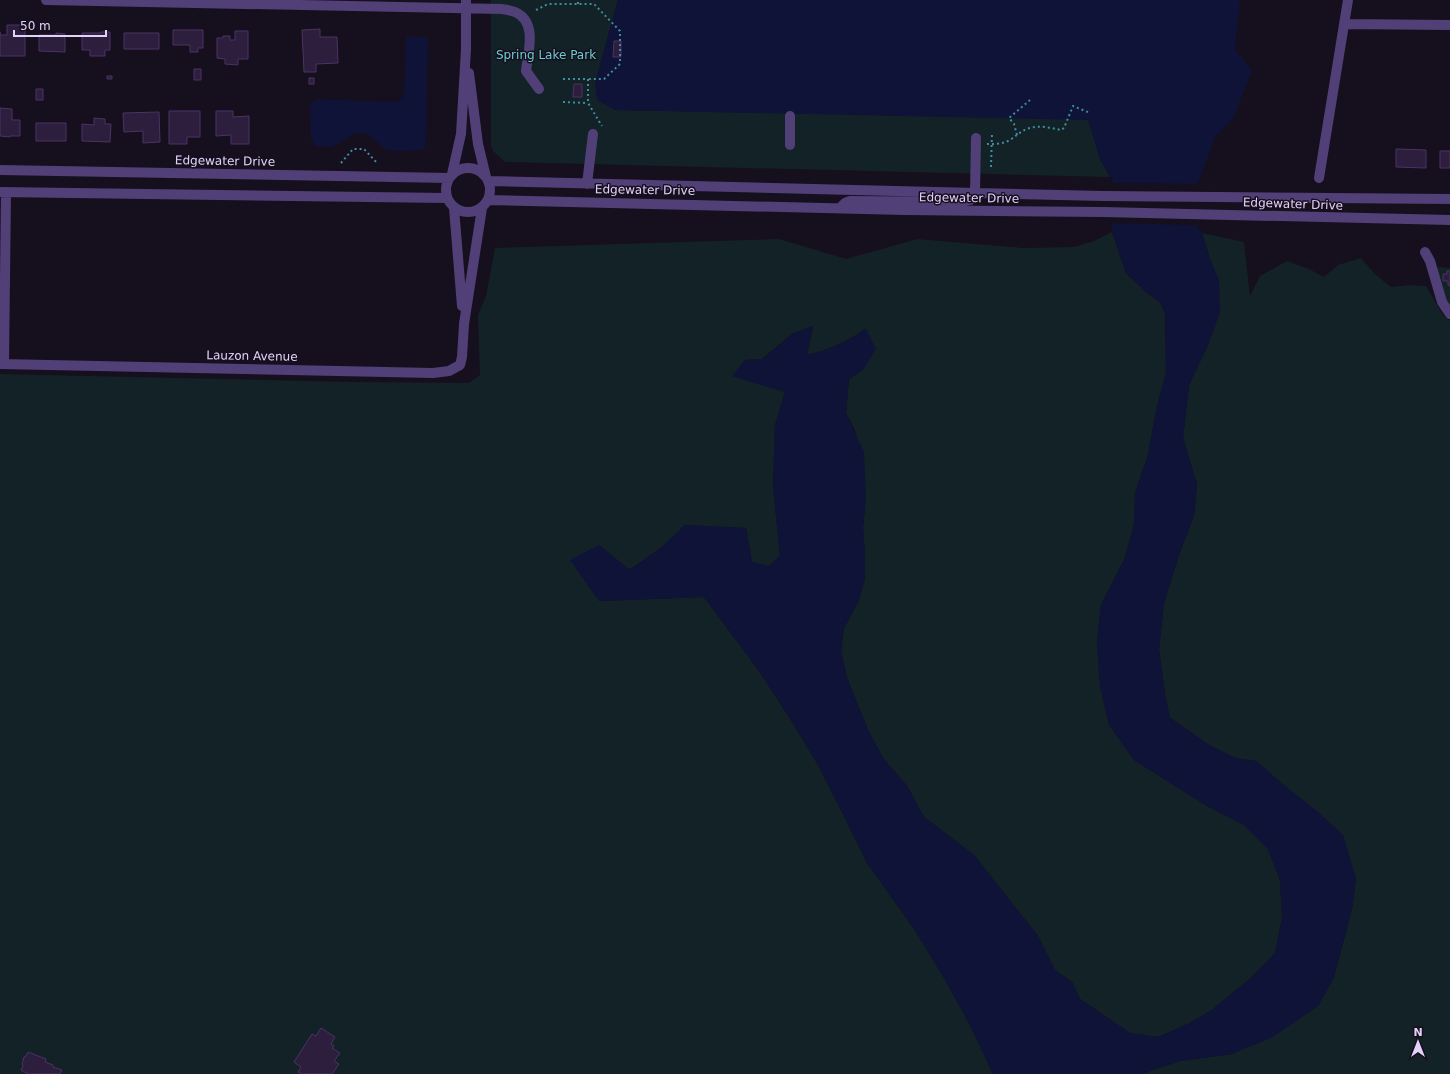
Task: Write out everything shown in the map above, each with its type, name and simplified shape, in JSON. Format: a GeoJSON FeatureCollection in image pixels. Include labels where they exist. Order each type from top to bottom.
{"type":"FeatureCollection","features":[{"type":"Feature","properties":{"kind":"street"},"geometry":{"type":"LineString","coordinates":[[46,0],[466,4],[502,9],[516,12],[526,22],[531,32],[526,71],[539,89]]}},
{"type":"Feature","properties":{"kind":"street"},"geometry":{"type":"LineString","coordinates":[[1319,178],[1348,0]]}},
{"type":"Feature","properties":{"kind":"street"},"geometry":{"type":"LineString","coordinates":[[466,4],[466,49],[461,134],[450,176],[446,185],[446,198],[454,208],[466,212],[472,212],[485,204],[490,188],[478,144],[466,49]]}},
{"type":"Feature","properties":{"kind":"street"},"geometry":{"type":"LineString","coordinates":[[1344,24],[1450,24]]}},
{"type":"Feature","properties":{"kind":"street"},"geometry":{"type":"LineString","coordinates":[[790,116],[790,145]]}},
{"type":"Feature","properties":{"kind":"street"},"geometry":{"type":"LineString","coordinates":[[587,184],[593,134]]}},
{"type":"Feature","properties":{"kind":"street"},"geometry":{"type":"LineString","coordinates":[[840,208],[845,203],[850,201],[956,202],[970,200],[975,193],[976,138]]}},
{"type":"Feature","properties":{"kind":"street"},"geometry":{"type":"LineString","coordinates":[[450,176],[463,168],[469,167],[475,169],[488,179]]}},
{"type":"Feature","properties":{"kind":"street","name":"Edgewater Drive"},"geometry":{"type":"LineString","coordinates":[[0,170],[450,176]]}},
{"type":"Feature","properties":{"kind":"street","name":"Edgewater Drive"},"geometry":{"type":"LineString","coordinates":[[488,179],[587,184],[1103,196],[1450,199]]}},
{"type":"Feature","properties":{"kind":"street"},"geometry":{"type":"LineString","coordinates":[[2,364],[3,193],[446,198]]}},
{"type":"Feature","properties":{"kind":"street","name":"Edgewater Drive"},"geometry":{"type":"LineString","coordinates":[[485,204],[1103,212],[1431,221],[1450,220]]}},
{"type":"Feature","properties":{"kind":"street","name":"Lauzon Avenue"},"geometry":{"type":"LineString","coordinates":[[2,364],[433,373],[449,371],[460,365],[462,357],[464,324],[485,204]]}},
{"type":"Feature","properties":{"kind":"street","name":"Lauzon Avenue"},"geometry":{"type":"LineString","coordinates":[[454,208],[464,324]]}},
{"type":"Feature","properties":{"kind":"street"},"geometry":{"type":"LineString","coordinates":[[1425,252],[1430,261],[1442,302],[1450,314]]}},
{"type":"Feature","properties":{"kind":"path"},"geometry":{"type":"LineString","coordinates":[[536,10],[548,4],[594,4],[620,31],[620,64],[604,79],[563,79]]}},
{"type":"Feature","properties":{"kind":"path"},"geometry":{"type":"LineString","coordinates":[[588,79],[588,103],[602,126]]}},
{"type":"Feature","properties":{"kind":"path"},"geometry":{"type":"LineString","coordinates":[[1017,135],[1014,124],[1009,118],[1030,100]]}},
{"type":"Feature","properties":{"kind":"path"},"geometry":{"type":"LineString","coordinates":[[563,102],[588,103]]}},
{"type":"Feature","properties":{"kind":"path"},"geometry":{"type":"LineString","coordinates":[[991,144],[1002,144],[1029,128],[1038,126],[1061,130],[1064,128],[1073,106],[1090,113]]}},
{"type":"Feature","properties":{"kind":"path"},"geometry":{"type":"LineString","coordinates":[[991,167],[992,134]]}},
{"type":"Feature","properties":{"kind":"path"},"geometry":{"type":"LineString","coordinates":[[341,163],[353,149],[364,149],[378,164]]}},
{"type":"Feature","properties":{"kind":"green space","name":"Spring Lake Park"},"geometry":{"type":"Polygon","coordinates":[[[491,0],[618,0],[595,84],[615,110],[1088,119],[1100,159],[1110,177],[505,162],[493,151],[491,145],[491,0]]]}},
{"type":"Feature","properties":{"kind":"green space"},"geometry":{"type":"Polygon","coordinates":[[[1112,232],[1126,273],[1146,292],[1160,302],[1165,313],[1166,373],[1157,406],[1148,455],[1135,493],[1134,525],[1124,560],[1101,605],[1097,643],[1100,686],[1109,725],[1134,760],[1207,806],[1244,825],[1268,849],[1280,880],[1282,918],[1275,953],[1252,977],[1212,1010],[1188,1024],[1158,1037],[1130,1033],[1080,999],[1072,982],[1055,970],[1038,936],[974,855],[924,817],[907,786],[883,758],[868,730],[847,678],[841,651],[844,628],[859,600],[865,578],[863,528],[866,497],[856,432],[846,413],[849,379],[863,370],[865,329],[838,345],[807,355],[813,326],[792,334],[762,359],[745,360],[733,376],[785,392],[775,425],[773,487],[780,555],[769,567],[752,562],[746,528],[685,525],[662,547],[629,570],[599,545],[599,601],[704,597],[759,671],[789,717],[818,765],[867,863],[914,929],[943,976],[970,1025],[993,1074],[0,1074],[0,374],[352,382],[469,383],[480,375],[478,315],[486,296],[495,248],[779,239],[846,259],[917,239],[1023,248],[1074,247],[1094,241],[1112,232]]]}},
{"type":"Feature","properties":{"kind":"green space"},"geometry":{"type":"Polygon","coordinates":[[[1202,233],[1244,242],[1250,296],[1260,276],[1287,261],[1309,269],[1324,277],[1338,265],[1361,258],[1375,274],[1391,287],[1409,285],[1426,286],[1443,315],[1450,321],[1450,1074],[1141,1074],[1180,1061],[1232,1054],[1300,1018],[1318,1006],[1334,977],[1352,909],[1356,878],[1280,782],[1256,761],[1235,758],[1209,745],[1170,718],[1159,649],[1164,603],[1179,555],[1194,516],[1197,484],[1183,438],[1189,385],[1208,345],[1209,256],[1202,233]]]}},
{"type":"Feature","properties":{"kind":"green space"},"geometry":{"type":"Polygon","coordinates":[[[1439,267],[1450,268],[1450,314],[1433,271],[1439,267]]]}},
{"type":"Feature","properties":{"kind":"shaded area"},"geometry":{"type":"Polygon","coordinates":[[[618,0],[1240,0],[1235,49],[1252,71],[1234,117],[1215,137],[1194,190],[1190,216],[1202,233],[1209,256],[1219,280],[1220,313],[1208,345],[1189,385],[1183,438],[1197,484],[1194,516],[1179,555],[1164,603],[1159,649],[1170,718],[1209,745],[1235,758],[1256,761],[1317,811],[1343,835],[1356,878],[1352,909],[1334,977],[1318,1006],[1273,1037],[1232,1054],[1180,1061],[1141,1074],[993,1074],[970,1025],[943,976],[914,929],[867,863],[818,765],[789,717],[759,671],[704,597],[599,601],[570,560],[599,545],[630,570],[662,547],[685,525],[746,528],[752,562],[769,566],[780,555],[773,487],[775,425],[785,392],[732,376],[745,360],[763,359],[792,334],[813,326],[807,355],[838,345],[866,329],[876,349],[863,370],[849,379],[846,413],[864,452],[866,497],[863,528],[865,578],[859,600],[844,628],[841,651],[847,678],[868,730],[883,758],[907,786],[924,817],[974,855],[1038,936],[1055,970],[1072,982],[1080,999],[1130,1033],[1158,1037],[1188,1024],[1212,1010],[1252,977],[1275,953],[1282,918],[1280,880],[1268,849],[1244,825],[1207,806],[1134,760],[1109,725],[1100,686],[1097,643],[1101,605],[1124,560],[1134,525],[1135,493],[1148,455],[1157,406],[1166,373],[1165,313],[1160,302],[1146,292],[1126,273],[1112,232],[1113,181],[1100,159],[1088,120],[615,110],[597,100],[595,83],[618,0]]]}},
{"type":"Feature","properties":{"kind":"shaded area"},"geometry":{"type":"Polygon","coordinates":[[[406,36],[426,37],[428,40],[426,143],[424,149],[404,151],[388,150],[369,135],[361,133],[357,133],[332,146],[315,146],[311,138],[310,106],[312,102],[317,99],[396,102],[404,96],[406,36]]]}},
{"type":"Feature","properties":{"kind":"pier"},"geometry":{"type":"Polygon","coordinates":[[[1111,183],[1199,184],[1195,190],[1192,216],[1199,225],[1109,223],[1111,183]]]}},
{"type":"Feature","properties":{"kind":"building"},"geometry":{"type":"Polygon","coordinates":[[[7,25],[25,25],[25,56],[0,56],[0,35],[7,35],[7,25]]]}},
{"type":"Feature","properties":{"kind":"building"},"geometry":{"type":"Polygon","coordinates":[[[320,29],[320,37],[337,37],[338,63],[316,64],[316,72],[304,72],[302,30],[320,29]]]}},
{"type":"Feature","properties":{"kind":"building"},"geometry":{"type":"Polygon","coordinates":[[[173,30],[203,30],[203,48],[198,48],[198,52],[190,52],[190,45],[173,45],[173,30]]]}},
{"type":"Feature","properties":{"kind":"building"},"geometry":{"type":"Polygon","coordinates":[[[235,31],[248,31],[248,59],[238,59],[238,65],[225,64],[225,59],[217,58],[217,38],[230,36],[230,40],[235,40],[235,31]]]}},
{"type":"Feature","properties":{"kind":"building"},"geometry":{"type":"Polygon","coordinates":[[[110,32],[110,50],[105,50],[105,56],[90,56],[90,50],[82,50],[82,33],[110,32]]]}},
{"type":"Feature","properties":{"kind":"building"},"geometry":{"type":"Polygon","coordinates":[[[56,33],[65,34],[65,52],[39,51],[39,35],[56,35],[56,33]]]}},
{"type":"Feature","properties":{"kind":"building"},"geometry":{"type":"Polygon","coordinates":[[[124,33],[159,33],[159,49],[124,49],[124,33]]]}},
{"type":"Feature","properties":{"kind":"building"},"geometry":{"type":"Polygon","coordinates":[[[614,41],[621,41],[621,57],[613,57],[614,41]]]}},
{"type":"Feature","properties":{"kind":"building"},"geometry":{"type":"Polygon","coordinates":[[[194,69],[201,69],[201,80],[194,80],[194,69]]]}},
{"type":"Feature","properties":{"kind":"building"},"geometry":{"type":"Polygon","coordinates":[[[107,76],[112,76],[112,79],[107,79],[107,76]]]}},
{"type":"Feature","properties":{"kind":"building"},"geometry":{"type":"Polygon","coordinates":[[[309,78],[314,78],[314,84],[309,84],[309,78]]]}},
{"type":"Feature","properties":{"kind":"building"},"geometry":{"type":"Polygon","coordinates":[[[574,84],[582,84],[582,97],[573,97],[574,84]]]}},
{"type":"Feature","properties":{"kind":"building"},"geometry":{"type":"Polygon","coordinates":[[[36,89],[43,89],[43,100],[36,100],[36,89]]]}},
{"type":"Feature","properties":{"kind":"building"},"geometry":{"type":"Polygon","coordinates":[[[0,108],[12,109],[12,120],[20,120],[20,136],[0,136],[0,108]]]}},
{"type":"Feature","properties":{"kind":"building"},"geometry":{"type":"Polygon","coordinates":[[[169,111],[200,111],[200,137],[187,137],[187,144],[169,144],[169,111]]]}},
{"type":"Feature","properties":{"kind":"building"},"geometry":{"type":"Polygon","coordinates":[[[216,111],[233,111],[233,117],[249,116],[249,144],[231,144],[231,135],[216,136],[216,111]]]}},
{"type":"Feature","properties":{"kind":"building"},"geometry":{"type":"Polygon","coordinates":[[[159,112],[160,142],[143,143],[143,131],[124,132],[123,113],[159,112]]]}},
{"type":"Feature","properties":{"kind":"building"},"geometry":{"type":"Polygon","coordinates":[[[94,118],[105,119],[105,124],[111,124],[110,142],[82,141],[82,124],[94,125],[94,118]]]}},
{"type":"Feature","properties":{"kind":"building"},"geometry":{"type":"Polygon","coordinates":[[[36,123],[66,123],[66,141],[36,141],[36,123]]]}},
{"type":"Feature","properties":{"kind":"building"},"geometry":{"type":"Polygon","coordinates":[[[1396,149],[1426,150],[1426,168],[1396,167],[1396,149]]]}},
{"type":"Feature","properties":{"kind":"building"},"geometry":{"type":"Polygon","coordinates":[[[1440,151],[1450,151],[1450,168],[1440,168],[1440,151]]]}},
{"type":"Feature","properties":{"kind":"building"},"geometry":{"type":"Polygon","coordinates":[[[1447,271],[1450,271],[1450,286],[1448,285],[1448,281],[1443,281],[1443,274],[1447,274],[1447,271]]]}},
{"type":"Feature","properties":{"kind":"building"},"geometry":{"type":"Polygon","coordinates":[[[321,1028],[335,1037],[331,1044],[334,1046],[332,1048],[340,1053],[334,1061],[339,1064],[332,1074],[302,1074],[298,1072],[301,1067],[294,1062],[312,1034],[316,1036],[321,1028]]]}},
{"type":"Feature","properties":{"kind":"building"},"geometry":{"type":"Polygon","coordinates":[[[28,1052],[46,1059],[45,1062],[62,1070],[60,1074],[28,1074],[21,1070],[24,1057],[28,1052]]]}}]}
